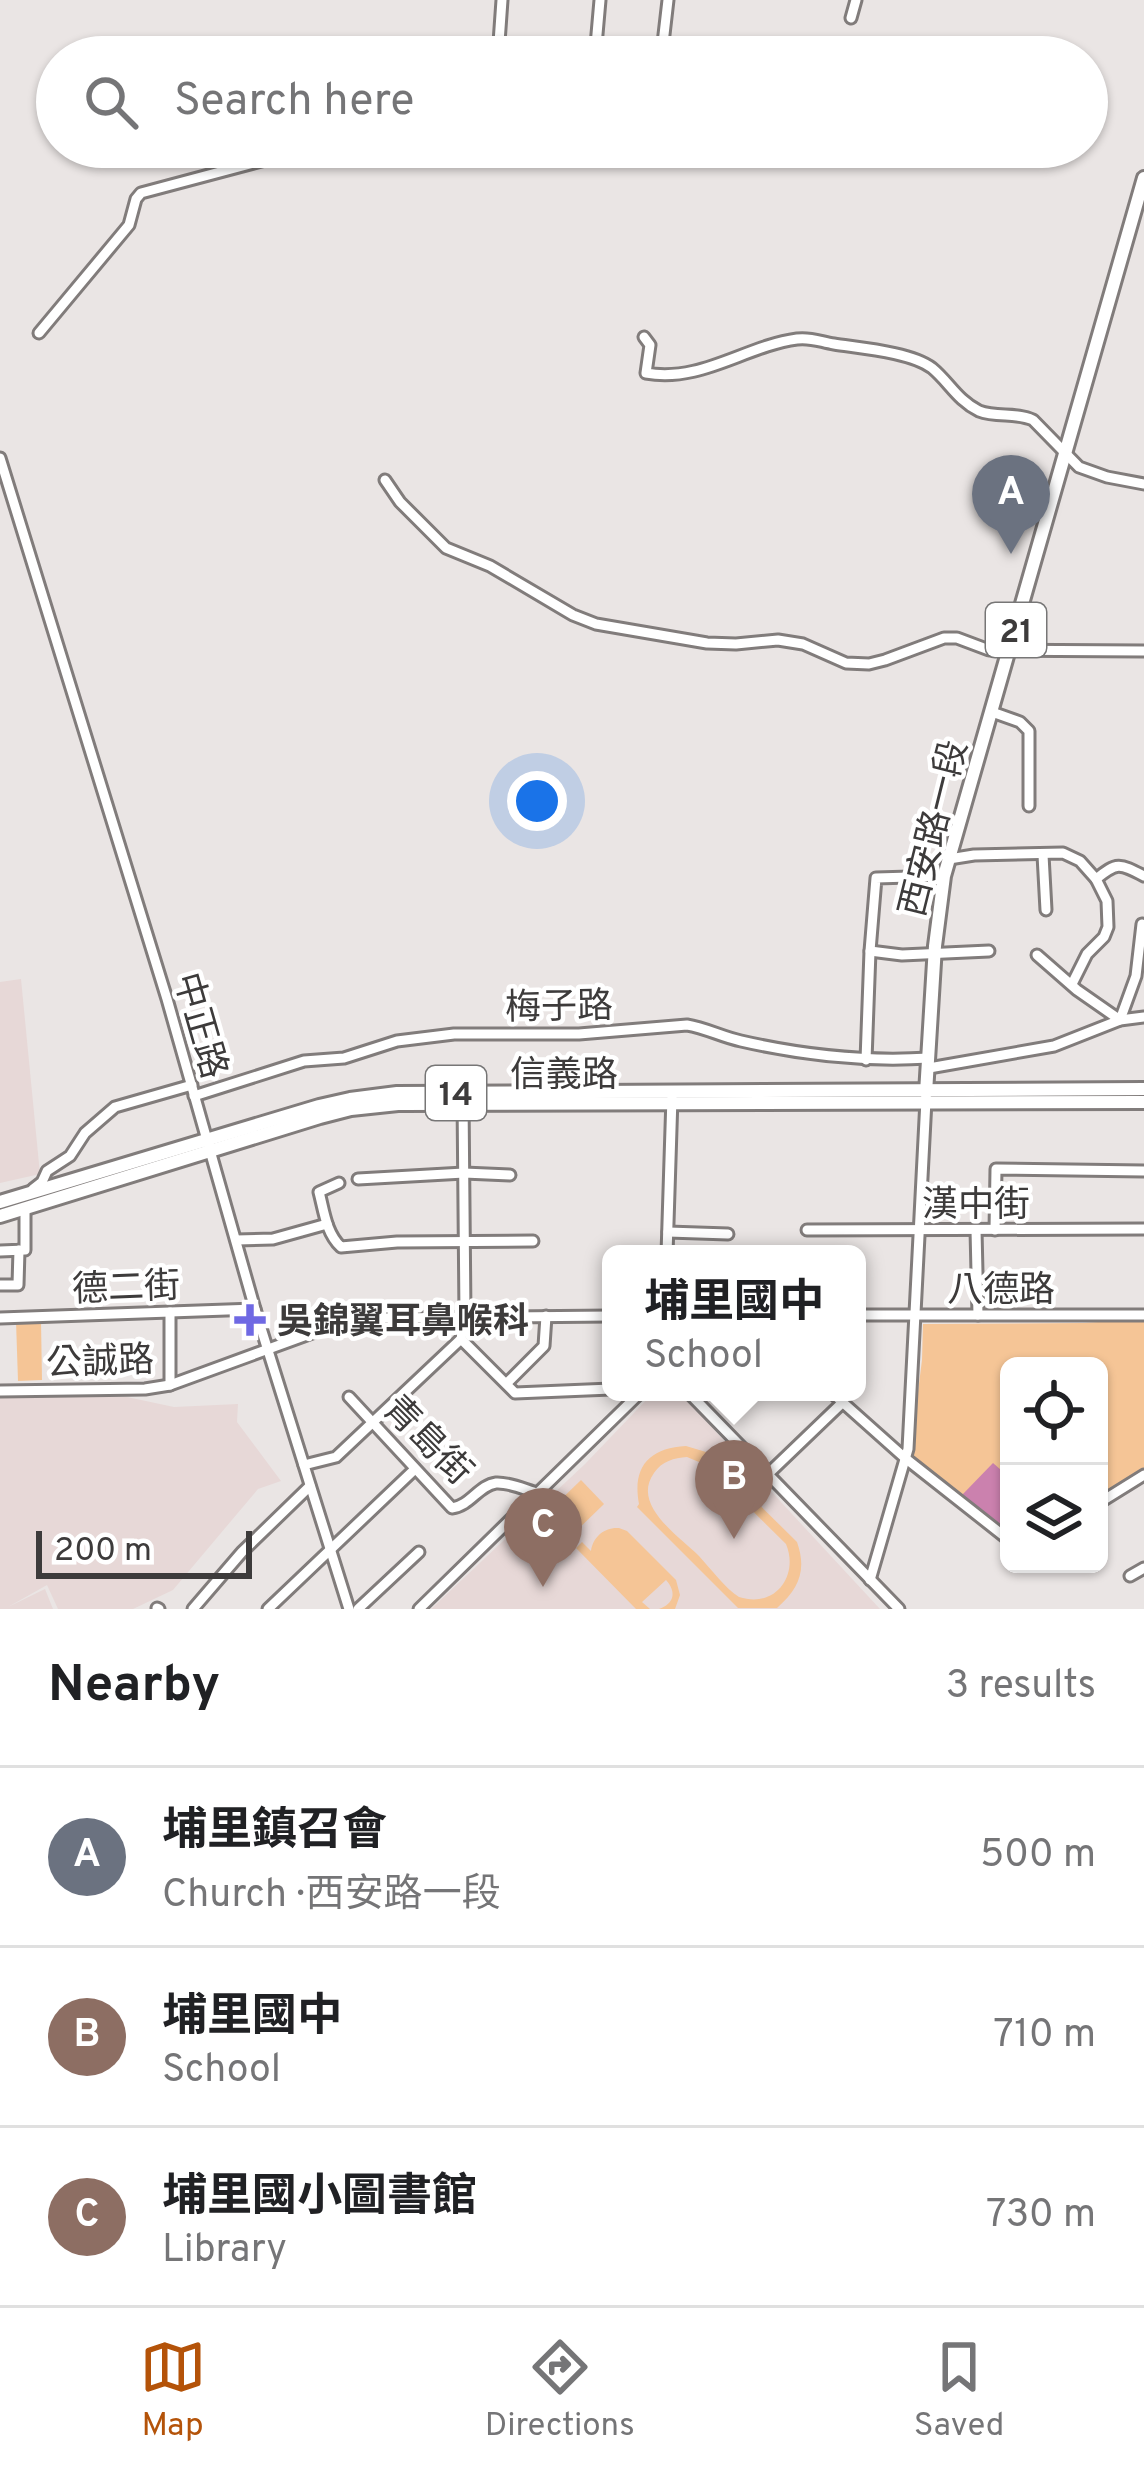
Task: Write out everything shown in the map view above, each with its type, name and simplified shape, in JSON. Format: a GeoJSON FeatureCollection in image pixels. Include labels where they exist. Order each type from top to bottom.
{"type":"FeatureCollection","features":[{"type":"Feature","properties":{"kind":"main road","name":"西安路一段"},"geometry":{"type":"LineString","coordinates":[[926,1094],[944,876],[1144,178]]}},
{"type":"Feature","properties":{"kind":"main road","name":"信義路"},"geometry":{"type":"LineString","coordinates":[[0,1216],[26,1201],[351,1109],[463,1098],[1144,1089]]}},
{"type":"Feature","properties":{"kind":"main road","name":"信義路"},"geometry":{"type":"LineString","coordinates":[[926,1094],[1144,1102]]}},
{"type":"Feature","properties":{"kind":"main road","name":"信義路"},"geometry":{"type":"LineString","coordinates":[[0,1202],[26,1201]]}},
{"type":"Feature","properties":{"kind":"street"},"geometry":{"type":"LineString","coordinates":[[499,36],[502,0]]}},
{"type":"Feature","properties":{"kind":"street"},"geometry":{"type":"LineString","coordinates":[[597,36],[600,0]]}},
{"type":"Feature","properties":{"kind":"street"},"geometry":{"type":"LineString","coordinates":[[664,36],[668,0]]}},
{"type":"Feature","properties":{"kind":"street"},"geometry":{"type":"LineString","coordinates":[[851,18],[856,0]]}},
{"type":"Feature","properties":{"kind":"street"},"geometry":{"type":"LineString","coordinates":[[39,333],[129,225],[141,194],[237,168]]}},
{"type":"Feature","properties":{"kind":"street"},"geometry":{"type":"LineString","coordinates":[[644,337],[650,345],[646,374],[661,376],[706,369],[794,339],[904,357],[934,370],[951,391],[979,410],[1027,416],[1079,467],[1144,484]]}},
{"type":"Feature","properties":{"kind":"street","name":"中正路"},"geometry":{"type":"LineString","coordinates":[[0,458],[349,1609]]}},
{"type":"Feature","properties":{"kind":"street"},"geometry":{"type":"LineString","coordinates":[[385,481],[446,548],[502,572],[596,624],[707,643],[778,640],[803,644],[846,663],[885,660],[944,638],[989,650],[1144,651]]}},
{"type":"Feature","properties":{"kind":"street"},"geometry":{"type":"LineString","coordinates":[[992,712],[1020,722],[1029,731],[1029,806]]}},
{"type":"Feature","properties":{"kind":"street"},"geometry":{"type":"LineString","coordinates":[[949,859],[1063,853],[1096,879],[1107,901],[1108,928],[1072,984]]}},
{"type":"Feature","properties":{"kind":"street"},"geometry":{"type":"LineString","coordinates":[[1043,855],[1046,910]]}},
{"type":"Feature","properties":{"kind":"street"},"geometry":{"type":"LineString","coordinates":[[1096,879],[1108,868],[1144,875]]}},
{"type":"Feature","properties":{"kind":"street"},"geometry":{"type":"LineString","coordinates":[[866,1060],[876,878],[944,876]]}},
{"type":"Feature","properties":{"kind":"street"},"geometry":{"type":"LineString","coordinates":[[1037,955],[1120,1020],[1136,976],[1142,924]]}},
{"type":"Feature","properties":{"kind":"street"},"geometry":{"type":"LineString","coordinates":[[870,951],[902,955],[989,951]]}},
{"type":"Feature","properties":{"kind":"street","name":"梅子路"},"geometry":{"type":"LineString","coordinates":[[26,1201],[47,1171],[70,1156],[85,1133],[115,1107],[304,1061],[344,1058],[397,1041],[454,1034],[579,1034],[687,1025],[747,1043],[866,1060],[929,1063],[1054,1046],[1120,1020],[1144,1017]]}},
{"type":"Feature","properties":{"kind":"street","name":"西安路一段"},"geometry":{"type":"LineString","coordinates":[[870,1580],[905,1459],[915,1352],[926,1094]]}},
{"type":"Feature","properties":{"kind":"street"},"geometry":{"type":"LineString","coordinates":[[304,1465],[336,1457],[461,1339],[466,1316],[463,1098]]}},
{"type":"Feature","properties":{"kind":"street"},"geometry":{"type":"LineString","coordinates":[[668,1245],[672,1098]]}},
{"type":"Feature","properties":{"kind":"street"},"geometry":{"type":"LineString","coordinates":[[995,1230],[996,1169],[1144,1171]]}},
{"type":"Feature","properties":{"kind":"street"},"geometry":{"type":"LineString","coordinates":[[358,1179],[510,1175]]}},
{"type":"Feature","properties":{"kind":"street"},"geometry":{"type":"LineString","coordinates":[[339,1183],[320,1192],[327,1224],[341,1247],[533,1241]]}},
{"type":"Feature","properties":{"kind":"street"},"geometry":{"type":"LineString","coordinates":[[0,1286],[19,1285],[26,1201]]}},
{"type":"Feature","properties":{"kind":"street"},"geometry":{"type":"LineString","coordinates":[[236,1240],[273,1239],[327,1224]]}},
{"type":"Feature","properties":{"kind":"street","name":"漢中街"},"geometry":{"type":"LineString","coordinates":[[807,1230],[1144,1229]]}},
{"type":"Feature","properties":{"kind":"street"},"geometry":{"type":"LineString","coordinates":[[976,1230],[978,1315]]}},
{"type":"Feature","properties":{"kind":"street"},"geometry":{"type":"LineString","coordinates":[[668,1232],[728,1234]]}},
{"type":"Feature","properties":{"kind":"street"},"geometry":{"type":"LineString","coordinates":[[0,1251],[22,1250]]}},
{"type":"Feature","properties":{"kind":"street","name":"德二街"},"geometry":{"type":"LineString","coordinates":[[0,1318],[255,1309]]}},
{"type":"Feature","properties":{"kind":"street"},"geometry":{"type":"LineString","coordinates":[[170,1312],[170,1385]]}},
{"type":"Feature","properties":{"kind":"street","name":"八德路"},"geometry":{"type":"LineString","coordinates":[[866,1315],[1144,1315]]}},
{"type":"Feature","properties":{"kind":"street"},"geometry":{"type":"LineString","coordinates":[[507,1383],[544,1346],[547,1316]]}},
{"type":"Feature","properties":{"kind":"street"},"geometry":{"type":"LineString","coordinates":[[268,1348],[337,1324],[381,1318],[602,1316]]}},
{"type":"Feature","properties":{"kind":"street"},"geometry":{"type":"LineString","coordinates":[[461,1339],[515,1394],[602,1389]]}},
{"type":"Feature","properties":{"kind":"street","name":"公誠路"},"geometry":{"type":"LineString","coordinates":[[0,1391],[170,1385],[268,1348]]}},
{"type":"Feature","properties":{"kind":"street","name":"青島街"},"geometry":{"type":"LineString","coordinates":[[349,1397],[452,1508],[496,1483],[538,1493]]}},
{"type":"Feature","properties":{"kind":"street"},"geometry":{"type":"LineString","coordinates":[[419,1609],[632,1401]]}},
{"type":"Feature","properties":{"kind":"street"},"geometry":{"type":"LineString","coordinates":[[697,1401],[899,1609]]}},
{"type":"Feature","properties":{"kind":"street"},"geometry":{"type":"LineString","coordinates":[[767,1474],[842,1403],[1000,1533]]}},
{"type":"Feature","properties":{"kind":"street"},"geometry":{"type":"LineString","coordinates":[[268,1609],[415,1469]]}},
{"type":"Feature","properties":{"kind":"street"},"geometry":{"type":"LineString","coordinates":[[1108,1497],[1144,1475]]}},
{"type":"Feature","properties":{"kind":"street"},"geometry":{"type":"LineString","coordinates":[[193,1609],[242,1552],[310,1486]]}},
{"type":"Feature","properties":{"kind":"street"},"geometry":{"type":"LineString","coordinates":[[358,1609],[419,1552]]}},
{"type":"Feature","properties":{"kind":"street"},"geometry":{"type":"LineString","coordinates":[[1130,1576],[1144,1568]]}},
{"type":"Feature","properties":{"kind":"shaded area"},"geometry":{"type":"Polygon","coordinates":[[[21,979],[40,1174],[0,1183],[0,982],[21,979]]]}},
{"type":"Feature","properties":{"kind":"shaded area"},"geometry":{"type":"Polygon","coordinates":[[[1144,1319],[1144,1470],[1108,1492],[1108,1357],[1000,1357],[1000,1524],[910,1455],[923,1324],[1144,1319]]]}},
{"type":"Feature","properties":{"kind":"shaded area"},"geometry":{"type":"Polygon","coordinates":[[[16,1321],[41,1321],[42,1380],[18,1381],[16,1321]]]}},
{"type":"Feature","properties":{"kind":"shaded area"},"geometry":{"type":"Polygon","coordinates":[[[0,1397],[127,1397],[174,1407],[238,1404],[237,1422],[281,1481],[258,1489],[173,1590],[133,1609],[58,1609],[47,1585],[8,1607],[45,1589],[53,1609],[0,1609],[0,1397]]]}},
{"type":"Feature","properties":{"kind":"shaded area"},"geometry":{"type":"Polygon","coordinates":[[[645,1401],[687,1401],[880,1609],[431,1609],[645,1401]]]}},
{"type":"Feature","properties":{"kind":"shaded area"},"geometry":{"type":"Polygon","coordinates":[[[673,1448],[706,1452],[797,1542],[799,1578],[777,1608],[738,1608],[637,1507],[641,1470],[653,1455],[673,1448]],[[687,1457],[661,1466],[649,1485],[653,1508],[739,1597],[774,1594],[787,1578],[786,1544],[706,1465],[687,1457]]]}},
{"type":"Feature","properties":{"kind":"shaded area"},"geometry":{"type":"Polygon","coordinates":[[[993,1463],[1000,1469],[1000,1525],[962,1495],[993,1463]]]}},
{"type":"Feature","properties":{"kind":"shaded area"},"geometry":{"type":"Polygon","coordinates":[[[581,1480],[604,1504],[570,1537],[547,1513],[581,1480]]]}},
{"type":"Feature","properties":{"kind":"shaded area"},"geometry":{"type":"Polygon","coordinates":[[[619,1528],[676,1580],[680,1595],[675,1609],[659,1609],[672,1597],[666,1580],[642,1602],[650,1609],[636,1609],[576,1548],[582,1542],[591,1551],[600,1534],[619,1528]]]}},
{"type":"Feature","properties":{"kind":"place","name":"埔里鎮召會"},"geometry":{"type":"Point","coordinates":[1011,554]}},
{"type":"Feature","properties":{"kind":"place","name":"吳錦翼耳鼻喉科"},"geometry":{"type":"Point","coordinates":[250,1320]}},
{"type":"Feature","properties":{"kind":"place","name":"埔里國中"},"geometry":{"type":"Point","coordinates":[734,1539]}},
{"type":"Feature","properties":{"kind":"place","name":"埔里國小圖書館"},"geometry":{"type":"Point","coordinates":[543,1587]}}]}
